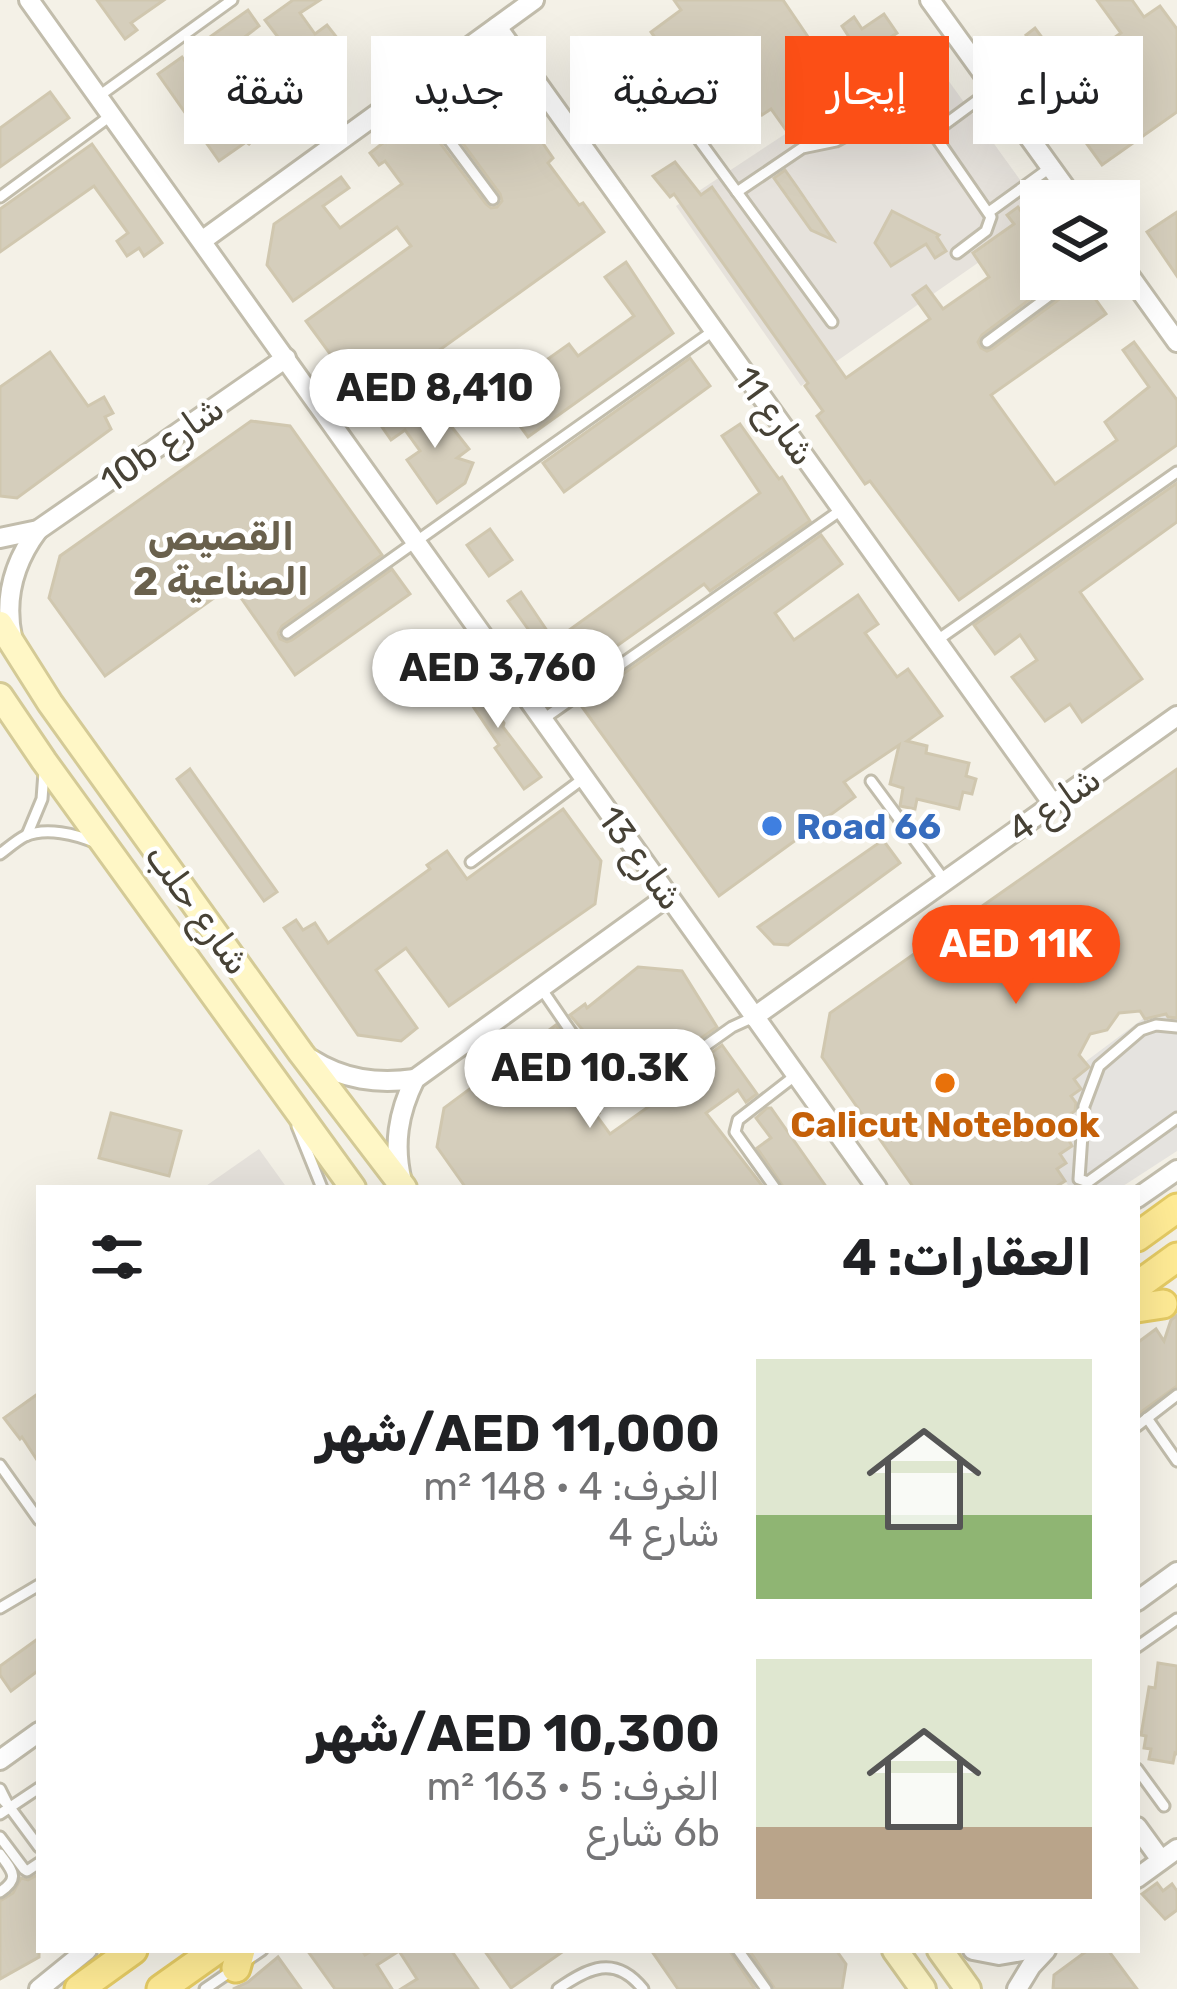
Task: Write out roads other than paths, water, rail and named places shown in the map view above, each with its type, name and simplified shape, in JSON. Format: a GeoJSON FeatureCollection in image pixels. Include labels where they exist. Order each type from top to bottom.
{"type":"FeatureCollection","features":[{"type":"Feature","properties":{"kind":"main road"},"geometry":{"type":"LineString","coordinates":[[1140,1235],[1177,1208]]}},
{"type":"Feature","properties":{"kind":"main road"},"geometry":{"type":"LineString","coordinates":[[1140,1284],[1177,1257]]}},
{"type":"Feature","properties":{"kind":"main road"},"geometry":{"type":"LineString","coordinates":[[79,1989],[129,1953]]}},
{"type":"Feature","properties":{"kind":"main road"},"geometry":{"type":"LineString","coordinates":[[161,1989],[231,1956]]}},
{"type":"Feature","properties":{"kind":"street","name":"شارع 13"},"geometry":{"type":"LineString","coordinates":[[29,0],[875,1185]]}},
{"type":"Feature","properties":{"kind":"street"},"geometry":{"type":"LineString","coordinates":[[485,36],[534,0]]}},
{"type":"Feature","properties":{"kind":"street"},"geometry":{"type":"LineString","coordinates":[[931,0],[973,59]]}},
{"type":"Feature","properties":{"kind":"street","name":"شارع 11"},"geometry":{"type":"LineString","coordinates":[[497,27],[1054,804]]}},
{"type":"Feature","properties":{"kind":"street"},"geometry":{"type":"LineString","coordinates":[[203,240],[371,119]]}},
{"type":"Feature","properties":{"kind":"street"},"geometry":{"type":"LineString","coordinates":[[1034,144],[1061,180]]}},
{"type":"Feature","properties":{"kind":"street"},"geometry":{"type":"LineString","coordinates":[[1140,291],[1177,342]]}},
{"type":"Feature","properties":{"kind":"street","name":"10b شارع"},"geometry":{"type":"LineString","coordinates":[[4,639],[11,586],[21,556],[38,530],[286,358]]}},
{"type":"Feature","properties":{"kind":"street","name":"10b شارع"},"geometry":{"type":"LineString","coordinates":[[0,538],[38,530]]}},
{"type":"Feature","properties":{"kind":"street"},"geometry":{"type":"LineString","coordinates":[[0,562],[11,586]]}},
{"type":"Feature","properties":{"kind":"street","name":"شارع حلب"},"geometry":{"type":"LineString","coordinates":[[4,639],[401,1185]]}},
{"type":"Feature","properties":{"kind":"street","name":"شارع حلب"},"geometry":{"type":"LineString","coordinates":[[0,696],[351,1185]]}},
{"type":"Feature","properties":{"kind":"street","name":"شارع 4"},"geometry":{"type":"LineString","coordinates":[[754,1017],[1177,716]]}},
{"type":"Feature","properties":{"kind":"street"},"geometry":{"type":"LineString","coordinates":[[302,1053],[344,1075],[391,1082],[415,1079],[668,896]]}},
{"type":"Feature","properties":{"kind":"street"},"geometry":{"type":"LineString","coordinates":[[403,1185],[399,1121],[415,1079]]}},
{"type":"Feature","properties":{"kind":"street"},"geometry":{"type":"LineString","coordinates":[[1140,1196],[1177,1170]]}},
{"type":"Feature","properties":{"kind":"street"},"geometry":{"type":"LineString","coordinates":[[1140,1599],[1177,1572]]}},
{"type":"Feature","properties":{"kind":"street"},"geometry":{"type":"LineString","coordinates":[[0,1760],[36,1734]]}},
{"type":"Feature","properties":{"kind":"street"},"geometry":{"type":"LineString","coordinates":[[1140,1830],[1169,1855],[1140,1876]]}},
{"type":"Feature","properties":{"kind":"street"},"geometry":{"type":"LineString","coordinates":[[39,1989],[83,1953]]}},
{"type":"Feature","properties":{"kind":"street"},"geometry":{"type":"LineString","coordinates":[[897,1953],[923,1989]]}},
{"type":"Feature","properties":{"kind":"street"},"geometry":{"type":"LineString","coordinates":[[942,1953],[968,1989]]}},
{"type":"Feature","properties":{"kind":"street"},"geometry":{"type":"LineString","coordinates":[[1018,1989],[1043,1953]]}},
{"type":"Feature","properties":{"kind":"lane"},"geometry":{"type":"LineString","coordinates":[[99,96],[232,0]]}},
{"type":"Feature","properties":{"kind":"lane"},"geometry":{"type":"LineString","coordinates":[[0,197],[112,114]]}},
{"type":"Feature","properties":{"kind":"lane"},"geometry":{"type":"LineString","coordinates":[[452,144],[493,199]]}},
{"type":"Feature","properties":{"kind":"lane"},"geometry":{"type":"LineString","coordinates":[[702,144],[832,322]]}},
{"type":"Feature","properties":{"kind":"lane"},"geometry":{"type":"LineString","coordinates":[[737,192],[802,148],[821,144]]}},
{"type":"Feature","properties":{"kind":"lane"},"geometry":{"type":"LineString","coordinates":[[941,144],[989,212],[989,227],[956,253]]}},
{"type":"Feature","properties":{"kind":"lane"},"geometry":{"type":"LineString","coordinates":[[989,212],[1051,167]]}},
{"type":"Feature","properties":{"kind":"lane"},"geometry":{"type":"LineString","coordinates":[[987,342],[1044,300]]}},
{"type":"Feature","properties":{"kind":"lane"},"geometry":{"type":"LineString","coordinates":[[287,633],[713,331]]}},
{"type":"Feature","properties":{"kind":"lane"},"geometry":{"type":"LineString","coordinates":[[935,641],[1177,472]]}},
{"type":"Feature","properties":{"kind":"lane"},"geometry":{"type":"LineString","coordinates":[[542,720],[842,510]]}},
{"type":"Feature","properties":{"kind":"lane"},"geometry":{"type":"LineString","coordinates":[[27,835],[42,799],[44,760]]}},
{"type":"Feature","properties":{"kind":"lane"},"geometry":{"type":"LineString","coordinates":[[471,862],[584,778]]}},
{"type":"Feature","properties":{"kind":"lane"},"geometry":{"type":"LineString","coordinates":[[871,781],[945,881]]}},
{"type":"Feature","properties":{"kind":"lane"},"geometry":{"type":"LineString","coordinates":[[0,854],[27,835],[47,832],[106,848]]}},
{"type":"Feature","properties":{"kind":"lane"},"geometry":{"type":"LineString","coordinates":[[541,988],[612,1092],[624,1099],[754,1017]]}},
{"type":"Feature","properties":{"kind":"lane"},"geometry":{"type":"LineString","coordinates":[[1177,1027],[1156,1025],[1141,1030],[1099,1066],[1084,1106],[1078,1179],[1088,1182],[1177,1118]]}},
{"type":"Feature","properties":{"kind":"lane"},"geometry":{"type":"LineString","coordinates":[[773,1185],[735,1132],[736,1126],[796,1075]]}},
{"type":"Feature","properties":{"kind":"lane"},"geometry":{"type":"LineString","coordinates":[[285,1093],[321,1185]]}},
{"type":"Feature","properties":{"kind":"lane"},"geometry":{"type":"LineString","coordinates":[[1140,1424],[1177,1395]]}},
{"type":"Feature","properties":{"kind":"lane"},"geometry":{"type":"LineString","coordinates":[[1148,1418],[1177,1461]]}},
{"type":"Feature","properties":{"kind":"lane"},"geometry":{"type":"LineString","coordinates":[[0,1466],[36,1516]]}},
{"type":"Feature","properties":{"kind":"lane"},"geometry":{"type":"LineString","coordinates":[[0,1608],[36,1587]]}},
{"type":"Feature","properties":{"kind":"lane"},"geometry":{"type":"LineString","coordinates":[[1140,1645],[1177,1618]]}},
{"type":"Feature","properties":{"kind":"lane"},"geometry":{"type":"LineString","coordinates":[[1142,1785],[1165,1806]]}},
{"type":"Feature","properties":{"kind":"lane"},"geometry":{"type":"LineString","coordinates":[[36,1789],[4,1803],[36,1843]]}},
{"type":"Feature","properties":{"kind":"lane"},"geometry":{"type":"LineString","coordinates":[[0,1837],[24,1869],[36,1865]]}},
{"type":"Feature","properties":{"kind":"lane"},"geometry":{"type":"LineString","coordinates":[[0,1854],[13,1877],[0,1892]]}},
{"type":"Feature","properties":{"kind":"lane"},"geometry":{"type":"LineString","coordinates":[[741,1953],[766,1989]]}},
{"type":"Feature","properties":{"kind":"lane"},"geometry":{"type":"LineString","coordinates":[[206,1989],[231,1956]]}},
{"type":"Feature","properties":{"kind":"lane"},"geometry":{"type":"LineString","coordinates":[[558,1989],[584,1971],[598,1968],[626,1974],[643,1989]]}},
{"type":"Feature","properties":{"kind":"place","name":"Road 66"},"geometry":{"type":"Point","coordinates":[772,826]}},
{"type":"Feature","properties":{"kind":"place","name":"Calicut Notebook"},"geometry":{"type":"Point","coordinates":[945,1083]}},
{"type":"Feature","properties":{"kind":"district","name":"القصيص الصناعية 2"},"geometry":{"type":"Point","coordinates":[221,560]}}]}
